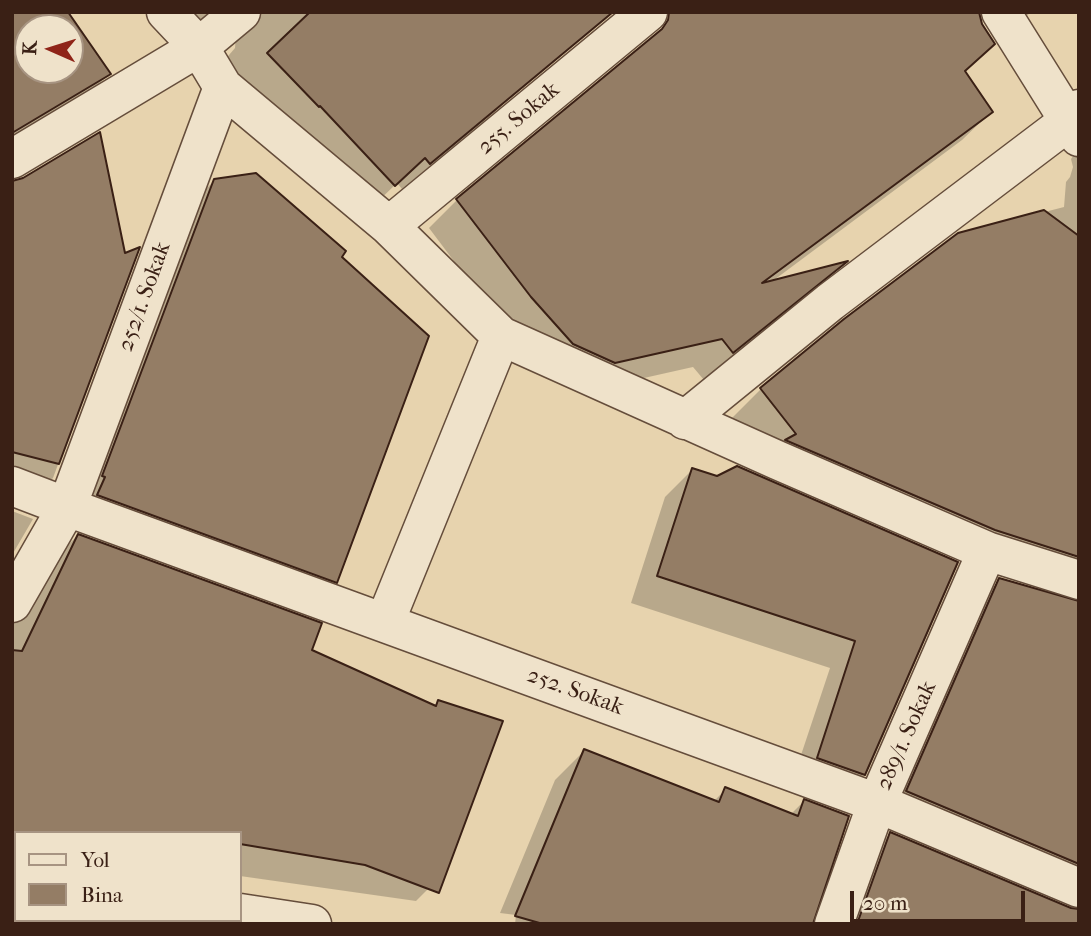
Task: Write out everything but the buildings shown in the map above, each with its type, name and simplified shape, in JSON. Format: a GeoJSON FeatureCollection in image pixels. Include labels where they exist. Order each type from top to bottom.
{"type":"FeatureCollection","features":[{"type":"Feature","properties":{"kind":"street"},"geometry":{"type":"LineString","coordinates":[[166,12],[199,47],[223,87],[390,226],[501,336],[987,551],[1079,580]]}},
{"type":"Feature","properties":{"kind":"street"},"geometry":{"type":"LineString","coordinates":[[12,159],[199,47],[241,12]]}},
{"type":"Feature","properties":{"kind":"street","name":"255. Sokak"},"geometry":{"type":"LineString","coordinates":[[390,226],[648,12]]}},
{"type":"Feature","properties":{"kind":"street"},"geometry":{"type":"LineString","coordinates":[[685,419],[830,302],[1075,123],[1001,12]]}},
{"type":"Feature","properties":{"kind":"street","name":"252/1. Sokak"},"geometry":{"type":"LineString","coordinates":[[67,507],[223,87]]}},
{"type":"Feature","properties":{"kind":"street"},"geometry":{"type":"LineString","coordinates":[[385,622],[501,336]]}},
{"type":"Feature","properties":{"kind":"street","name":"252. Sokak"},"geometry":{"type":"LineString","coordinates":[[12,486],[877,803],[1079,888]]}},
{"type":"Feature","properties":{"kind":"street"},"geometry":{"type":"LineString","coordinates":[[12,603],[67,507]]}},
{"type":"Feature","properties":{"kind":"street","name":"289/1. Sokak"},"geometry":{"type":"LineString","coordinates":[[834,924],[877,803],[987,551]]}},
{"type":"Feature","properties":{"kind":"street"},"geometry":{"type":"LineString","coordinates":[[242,913],[313,924]]}}]}
